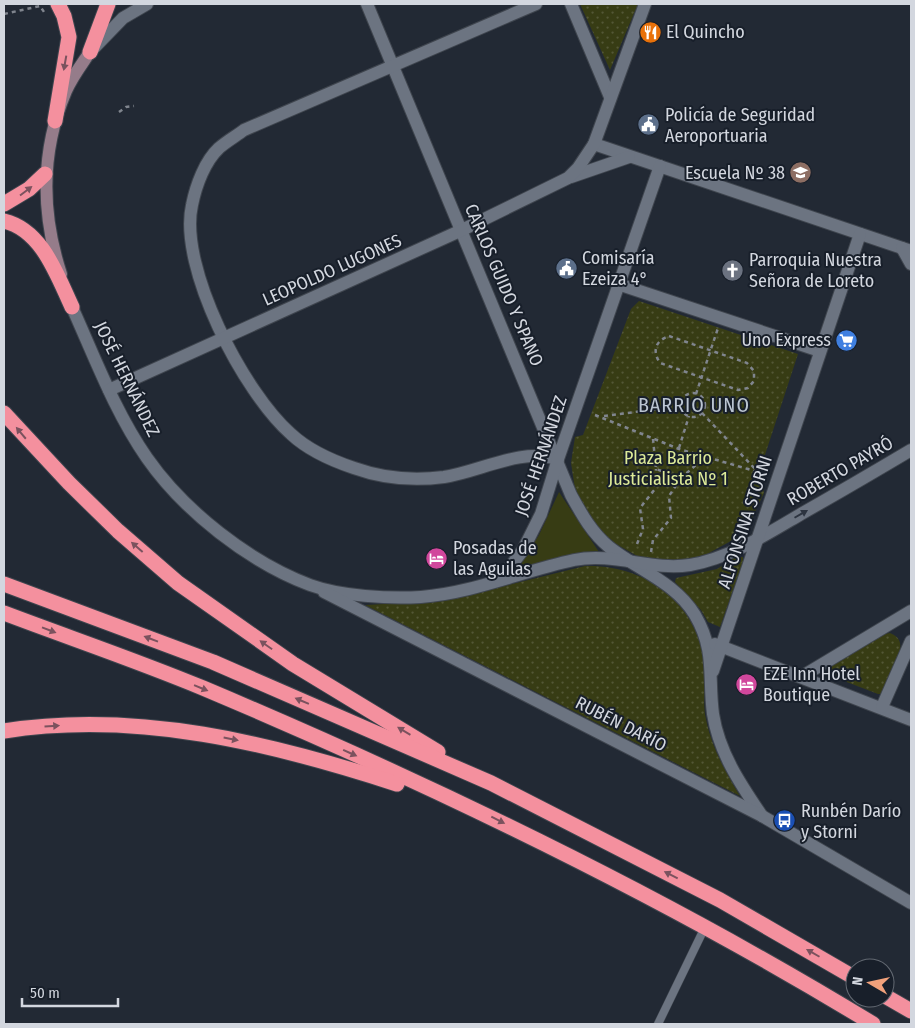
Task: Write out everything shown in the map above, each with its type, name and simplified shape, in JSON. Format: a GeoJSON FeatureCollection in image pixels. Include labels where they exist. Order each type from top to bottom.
{"type":"FeatureCollection","features":[{"type":"Feature","properties":{"kind":"highway"},"geometry":{"type":"LineString","coordinates":[[55,121],[69,37],[64,16],[58,4]]}},
{"type":"Feature","properties":{"kind":"highway"},"geometry":{"type":"LineString","coordinates":[[90,52],[108,4]]}},
{"type":"Feature","properties":{"kind":"highway"},"geometry":{"type":"LineString","coordinates":[[4,204],[29,189],[45,174]]}},
{"type":"Feature","properties":{"kind":"highway"},"geometry":{"type":"LineString","coordinates":[[4,221],[15,224],[30,235],[49,260],[72,307]]}},
{"type":"Feature","properties":{"kind":"highway"},"geometry":{"type":"LineString","coordinates":[[4,413],[76,490],[178,583],[293,664],[491,783]]}},
{"type":"Feature","properties":{"kind":"highway"},"geometry":{"type":"LineString","coordinates":[[4,584],[213,662],[491,783],[720,900],[845,972]]}},
{"type":"Feature","properties":{"kind":"highway"},"geometry":{"type":"LineString","coordinates":[[4,613],[202,688],[477,810],[705,927],[873,1024]]}},
{"type":"Feature","properties":{"kind":"highway"},"geometry":{"type":"LineString","coordinates":[[4,731],[74,725],[146,728],[210,735],[270,746],[344,766],[477,810]]}},
{"type":"Feature","properties":{"kind":"highway"},"geometry":{"type":"LineString","coordinates":[[895,1002],[911,1011]]}},
{"type":"Feature","properties":{"kind":"street"},"geometry":{"type":"LineString","coordinates":[[90,52],[124,18],[147,4]]}},
{"type":"Feature","properties":{"kind":"street","name":"CARLOS GUIDO Y SPANO"},"geometry":{"type":"LineString","coordinates":[[367,4],[582,517],[596,535],[611,548],[665,583],[687,603],[708,641]]}},
{"type":"Feature","properties":{"kind":"street"},"geometry":{"type":"LineString","coordinates":[[536,4],[244,130],[219,148],[201,175],[191,206],[190,242],[205,292],[224,338],[244,376],[270,412],[291,435],[324,454],[354,468],[386,476],[412,478],[444,476],[525,456],[543,455],[558,458]]}},
{"type":"Feature","properties":{"kind":"street"},"geometry":{"type":"LineString","coordinates":[[571,4],[610,97]]}},
{"type":"Feature","properties":{"kind":"street","name":"LEOPOLDO LUGONES"},"geometry":{"type":"LineString","coordinates":[[568,178],[578,168],[594,144],[645,4]]}},
{"type":"Feature","properties":{"kind":"street","name":"JOSÉ HERNÁNDEZ"},"geometry":{"type":"LineString","coordinates":[[90,52],[67,89],[55,121],[45,174],[48,216],[54,245],[72,307],[109,390],[147,457],[172,489],[204,520],[247,553],[311,586],[360,595],[391,598],[443,594],[500,580],[533,533],[541,514],[558,458],[660,166]]}},
{"type":"Feature","properties":{"kind":"street"},"geometry":{"type":"LineString","coordinates":[[594,144],[907,250],[911,264]]}},
{"type":"Feature","properties":{"kind":"street","name":"LEOPOLDO LUGONES"},"geometry":{"type":"LineString","coordinates":[[109,390],[462,230],[568,178],[628,157]]}},
{"type":"Feature","properties":{"kind":"street","name":"ALFONSINA STORNI"},"geometry":{"type":"LineString","coordinates":[[762,816],[738,781],[720,741],[713,715],[711,678],[860,234]]}},
{"type":"Feature","properties":{"kind":"street"},"geometry":{"type":"LineString","coordinates":[[618,284],[820,351]]}},
{"type":"Feature","properties":{"kind":"street","name":"ROBERTO PAYRÓ"},"geometry":{"type":"LineString","coordinates":[[500,580],[584,558],[615,558],[663,567],[712,561],[759,538],[911,450]]}},
{"type":"Feature","properties":{"kind":"street","name":"RUBÉN DARÍO"},"geometry":{"type":"LineString","coordinates":[[311,586],[762,816],[911,903]]}},
{"type":"Feature","properties":{"kind":"street"},"geometry":{"type":"LineString","coordinates":[[801,677],[911,611]]}},
{"type":"Feature","properties":{"kind":"street"},"geometry":{"type":"LineString","coordinates":[[711,678],[708,641],[882,707],[911,720]]}},
{"type":"Feature","properties":{"kind":"street"},"geometry":{"type":"LineString","coordinates":[[882,707],[911,641]]}},
{"type":"Feature","properties":{"kind":"lane"},"geometry":{"type":"LineString","coordinates":[[658,1024],[705,927]]}},
{"type":"Feature","properties":{"kind":"path"},"geometry":{"type":"LineString","coordinates":[[4,14],[46,4]]}},
{"type":"Feature","properties":{"kind":"path"},"geometry":{"type":"LineString","coordinates":[[40,6],[44,12]]}},
{"type":"Feature","properties":{"kind":"path"},"geometry":{"type":"LineString","coordinates":[[119,112],[126,107],[134,106]]}},
{"type":"Feature","properties":{"kind":"path"},"geometry":{"type":"LineString","coordinates":[[696,394],[718,327]]}},
{"type":"Feature","properties":{"kind":"path"},"geometry":{"type":"LineString","coordinates":[[669,336],[747,363],[754,371],[754,381],[748,388],[738,390],[702,377],[660,363],[655,356],[656,346],[662,339],[669,336]]}},
{"type":"Feature","properties":{"kind":"path"},"geometry":{"type":"LineString","coordinates":[[696,394],[685,397],[681,406],[683,412],[689,416],[696,416],[702,413]]}},
{"type":"Feature","properties":{"kind":"path"},"geometry":{"type":"LineString","coordinates":[[696,394],[704,402],[702,413]]}},
{"type":"Feature","properties":{"kind":"path"},"geometry":{"type":"LineString","coordinates":[[595,415],[603,416],[681,406]]}},
{"type":"Feature","properties":{"kind":"path"},"geometry":{"type":"LineString","coordinates":[[603,416],[679,449],[758,472],[702,413]]}},
{"type":"Feature","properties":{"kind":"path"},"geometry":{"type":"LineString","coordinates":[[679,449],[689,416]]}},
{"type":"Feature","properties":{"kind":"path"},"geometry":{"type":"LineString","coordinates":[[637,544],[642,529],[640,508],[656,489],[654,439]]}},
{"type":"Feature","properties":{"kind":"path"},"geometry":{"type":"LineString","coordinates":[[651,554],[653,540],[671,518],[669,496],[681,478],[706,456]]}},
{"type":"Feature","properties":{"kind":"path"},"geometry":{"type":"LineString","coordinates":[[656,468],[681,478]]}},
{"type":"Feature","properties":{"kind":"green space"},"geometry":{"type":"Polygon","coordinates":[[[580,4],[638,4],[610,70],[580,4]]]}},
{"type":"Feature","properties":{"kind":"green space","name":"Plaza Barrio Justicialista Nº 1"},"geometry":{"type":"Polygon","coordinates":[[[639,301],[798,354],[760,470],[764,493],[752,518],[731,541],[707,554],[684,561],[666,561],[639,557],[616,544],[596,527],[575,489],[571,463],[575,437],[583,435],[631,309],[639,301]]]}},
{"type":"Feature","properties":{"kind":"green space"},"geometry":{"type":"Polygon","coordinates":[[[559,492],[599,552],[517,568],[539,535],[559,492]]]}},
{"type":"Feature","properties":{"kind":"green space"},"geometry":{"type":"Polygon","coordinates":[[[736,557],[743,557],[743,562],[720,627],[708,622],[701,610],[675,582],[676,578],[717,569],[736,557]]]}},
{"type":"Feature","properties":{"kind":"green space"},"geometry":{"type":"Polygon","coordinates":[[[585,566],[608,567],[630,572],[650,581],[667,593],[682,608],[693,626],[701,647],[705,670],[704,707],[711,739],[729,778],[740,796],[365,605],[443,601],[585,566]]]}},
{"type":"Feature","properties":{"kind":"green space"},"geometry":{"type":"Polygon","coordinates":[[[890,633],[899,640],[900,650],[882,694],[826,674],[829,666],[884,634],[890,633]]]}},
{"type":"Feature","properties":{"kind":"place","name":"El Quincho"},"geometry":{"type":"Point","coordinates":[650,32]}},
{"type":"Feature","properties":{"kind":"place","name":"Policía de Seguridad Aeroportuaria"},"geometry":{"type":"Point","coordinates":[649,125]}},
{"type":"Feature","properties":{"kind":"place","name":"Escuela Nº 38"},"geometry":{"type":"Point","coordinates":[801,173]}},
{"type":"Feature","properties":{"kind":"place","name":"Comisaría Ezeiza 4°"},"geometry":{"type":"Point","coordinates":[566,268]}},
{"type":"Feature","properties":{"kind":"place","name":"Parroquia Nuestra Señora de Loreto"},"geometry":{"type":"Point","coordinates":[733,270]}},
{"type":"Feature","properties":{"kind":"place","name":"Uno Express"},"geometry":{"type":"Point","coordinates":[847,340]}},
{"type":"Feature","properties":{"kind":"place","name":"Posadas de las Aguilas"},"geometry":{"type":"Point","coordinates":[437,558]}},
{"type":"Feature","properties":{"kind":"place","name":"EZE Inn Hotel Boutique"},"geometry":{"type":"Point","coordinates":[747,684]}},
{"type":"Feature","properties":{"kind":"place","name":"Runbén Darío y Storni"},"geometry":{"type":"Point","coordinates":[785,821]}},
{"type":"Feature","properties":{"kind":"district","name":"BARRIO UNO"},"geometry":{"type":"Point","coordinates":[694,405]}}]}
